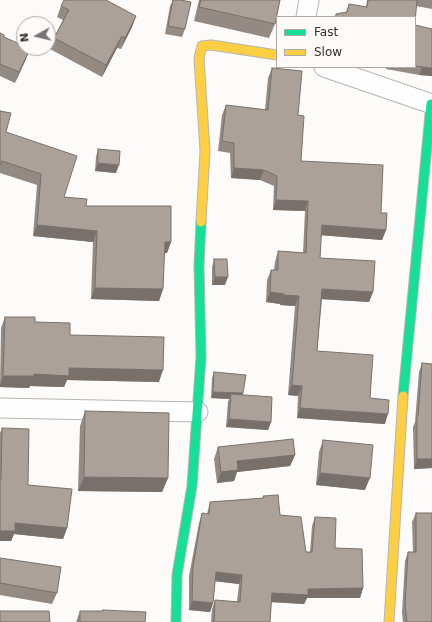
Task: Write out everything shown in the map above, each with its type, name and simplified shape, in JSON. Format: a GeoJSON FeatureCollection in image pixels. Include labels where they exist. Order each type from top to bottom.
{"type":"FeatureCollection","features":[{"type":"Feature","properties":{"kind":"street"},"geometry":{"type":"LineString","coordinates":[[306,16],[310,0]]}},
{"type":"Feature","properties":{"kind":"street"},"geometry":{"type":"LineString","coordinates":[[176,622],[177,575],[192,486],[201,357],[199,266],[205,151],[199,58],[202,46],[211,45],[276,55]]}},
{"type":"Feature","properties":{"kind":"street"},"geometry":{"type":"LineString","coordinates":[[327,68],[432,104],[401,419],[389,622]]}},
{"type":"Feature","properties":{"kind":"street"},"geometry":{"type":"LineString","coordinates":[[0,408],[198,412]]}},
{"type":"Feature","properties":{"kind":"building"},"geometry":{"type":"Polygon","coordinates":[[[64,0],[106,0],[136,16],[125,38],[122,36],[106,65],[56,39],[56,34],[69,10],[61,6],[64,0]]]}},
{"type":"Feature","properties":{"kind":"building"},"geometry":{"type":"Polygon","coordinates":[[[173,0],[191,2],[185,29],[168,26],[173,0]]]}},
{"type":"Feature","properties":{"kind":"building"},"geometry":{"type":"Polygon","coordinates":[[[201,0],[280,0],[275,24],[199,7],[201,0]]]}},
{"type":"Feature","properties":{"kind":"building"},"geometry":{"type":"Polygon","coordinates":[[[368,0],[417,0],[416,16],[336,16],[336,14],[347,12],[349,4],[367,7],[368,0]]]}},
{"type":"Feature","properties":{"kind":"building"},"geometry":{"type":"Polygon","coordinates":[[[416,25],[432,29],[432,68],[416,66],[416,25]]]}},
{"type":"Feature","properties":{"kind":"building"},"geometry":{"type":"Polygon","coordinates":[[[0,33],[4,35],[4,37],[16,42],[16,56],[27,56],[19,72],[0,64],[0,33]]]}},
{"type":"Feature","properties":{"kind":"building"},"geometry":{"type":"Polygon","coordinates":[[[272,68],[302,71],[298,115],[304,116],[301,161],[383,165],[381,213],[387,213],[386,230],[322,225],[320,258],[375,261],[373,292],[322,289],[317,351],[373,355],[370,398],[389,400],[388,414],[300,408],[302,386],[292,385],[299,296],[270,292],[271,270],[278,270],[278,251],[306,253],[308,201],[276,200],[277,176],[264,170],[234,168],[234,143],[222,141],[226,105],[268,110],[272,68]]]}},
{"type":"Feature","properties":{"kind":"building"},"geometry":{"type":"Polygon","coordinates":[[[0,111],[11,113],[6,132],[77,156],[64,197],[87,199],[86,206],[171,206],[171,242],[165,242],[163,289],[95,288],[97,231],[37,225],[41,174],[2,161],[0,165],[0,111]]]}},
{"type":"Feature","properties":{"kind":"building"},"geometry":{"type":"Polygon","coordinates":[[[98,149],[120,151],[119,165],[98,163],[98,149]]]}},
{"type":"Feature","properties":{"kind":"building"},"geometry":{"type":"Polygon","coordinates":[[[214,259],[227,259],[228,277],[215,277],[214,259]]]}},
{"type":"Feature","properties":{"kind":"building"},"geometry":{"type":"Polygon","coordinates":[[[5,317],[35,317],[35,322],[70,323],[70,335],[164,337],[163,370],[69,368],[69,376],[34,374],[34,376],[3,376],[5,317]]]}},
{"type":"Feature","properties":{"kind":"building"},"geometry":{"type":"Polygon","coordinates":[[[422,363],[432,364],[432,459],[417,459],[417,417],[422,363]]]}},
{"type":"Feature","properties":{"kind":"building"},"geometry":{"type":"Polygon","coordinates":[[[214,372],[246,375],[243,393],[213,392],[214,372]]]}},
{"type":"Feature","properties":{"kind":"building"},"geometry":{"type":"Polygon","coordinates":[[[231,394],[272,397],[271,422],[229,419],[231,394]]]}},
{"type":"Feature","properties":{"kind":"building"},"geometry":{"type":"Polygon","coordinates":[[[85,411],[169,413],[168,478],[84,477],[85,411]]]}},
{"type":"Feature","properties":{"kind":"building"},"geometry":{"type":"Polygon","coordinates":[[[2,428],[29,429],[28,485],[72,489],[67,528],[15,523],[15,531],[0,531],[2,428]]]}},
{"type":"Feature","properties":{"kind":"building"},"geometry":{"type":"Polygon","coordinates":[[[293,439],[295,455],[237,461],[238,470],[221,472],[218,447],[293,439]]]}},
{"type":"Feature","properties":{"kind":"building"},"geometry":{"type":"Polygon","coordinates":[[[323,440],[373,445],[370,478],[320,473],[323,440]]]}},
{"type":"Feature","properties":{"kind":"building"},"geometry":{"type":"Polygon","coordinates":[[[278,495],[280,515],[301,517],[306,552],[312,552],[315,517],[336,518],[335,548],[362,549],[363,588],[308,589],[308,595],[272,593],[270,622],[214,622],[215,600],[240,602],[242,575],[216,572],[213,603],[192,601],[193,567],[202,513],[209,514],[210,502],[264,498],[263,496],[278,495]]]}},
{"type":"Feature","properties":{"kind":"building"},"geometry":{"type":"Polygon","coordinates":[[[416,513],[432,513],[432,622],[407,622],[405,604],[408,552],[416,552],[416,513]]]}},
{"type":"Feature","properties":{"kind":"building"},"geometry":{"type":"Polygon","coordinates":[[[0,558],[61,567],[57,593],[0,583],[0,558]]]}},
{"type":"Feature","properties":{"kind":"building"},"geometry":{"type":"Polygon","coordinates":[[[103,610],[146,612],[145,622],[80,622],[80,611],[103,610]]]}},
{"type":"Feature","properties":{"kind":"building"},"geometry":{"type":"Polygon","coordinates":[[[0,611],[49,611],[50,622],[0,622],[0,611]]]}},
{"type":"Feature","properties":{"kind":"traffic: fast"},"geometry":{"type":"LineString","coordinates":[[403,396],[431,104]]}},
{"type":"Feature","properties":{"kind":"traffic: fast"},"geometry":{"type":"LineString","coordinates":[[176,622],[177,575],[192,486],[201,357],[199,266],[201,222]]}},
{"type":"Feature","properties":{"kind":"traffic: slow"},"geometry":{"type":"LineString","coordinates":[[201,222],[205,151],[199,58],[202,46],[211,45],[276,55]]}},
{"type":"Feature","properties":{"kind":"traffic: slow"},"geometry":{"type":"LineString","coordinates":[[389,622],[403,396]]}}]}
